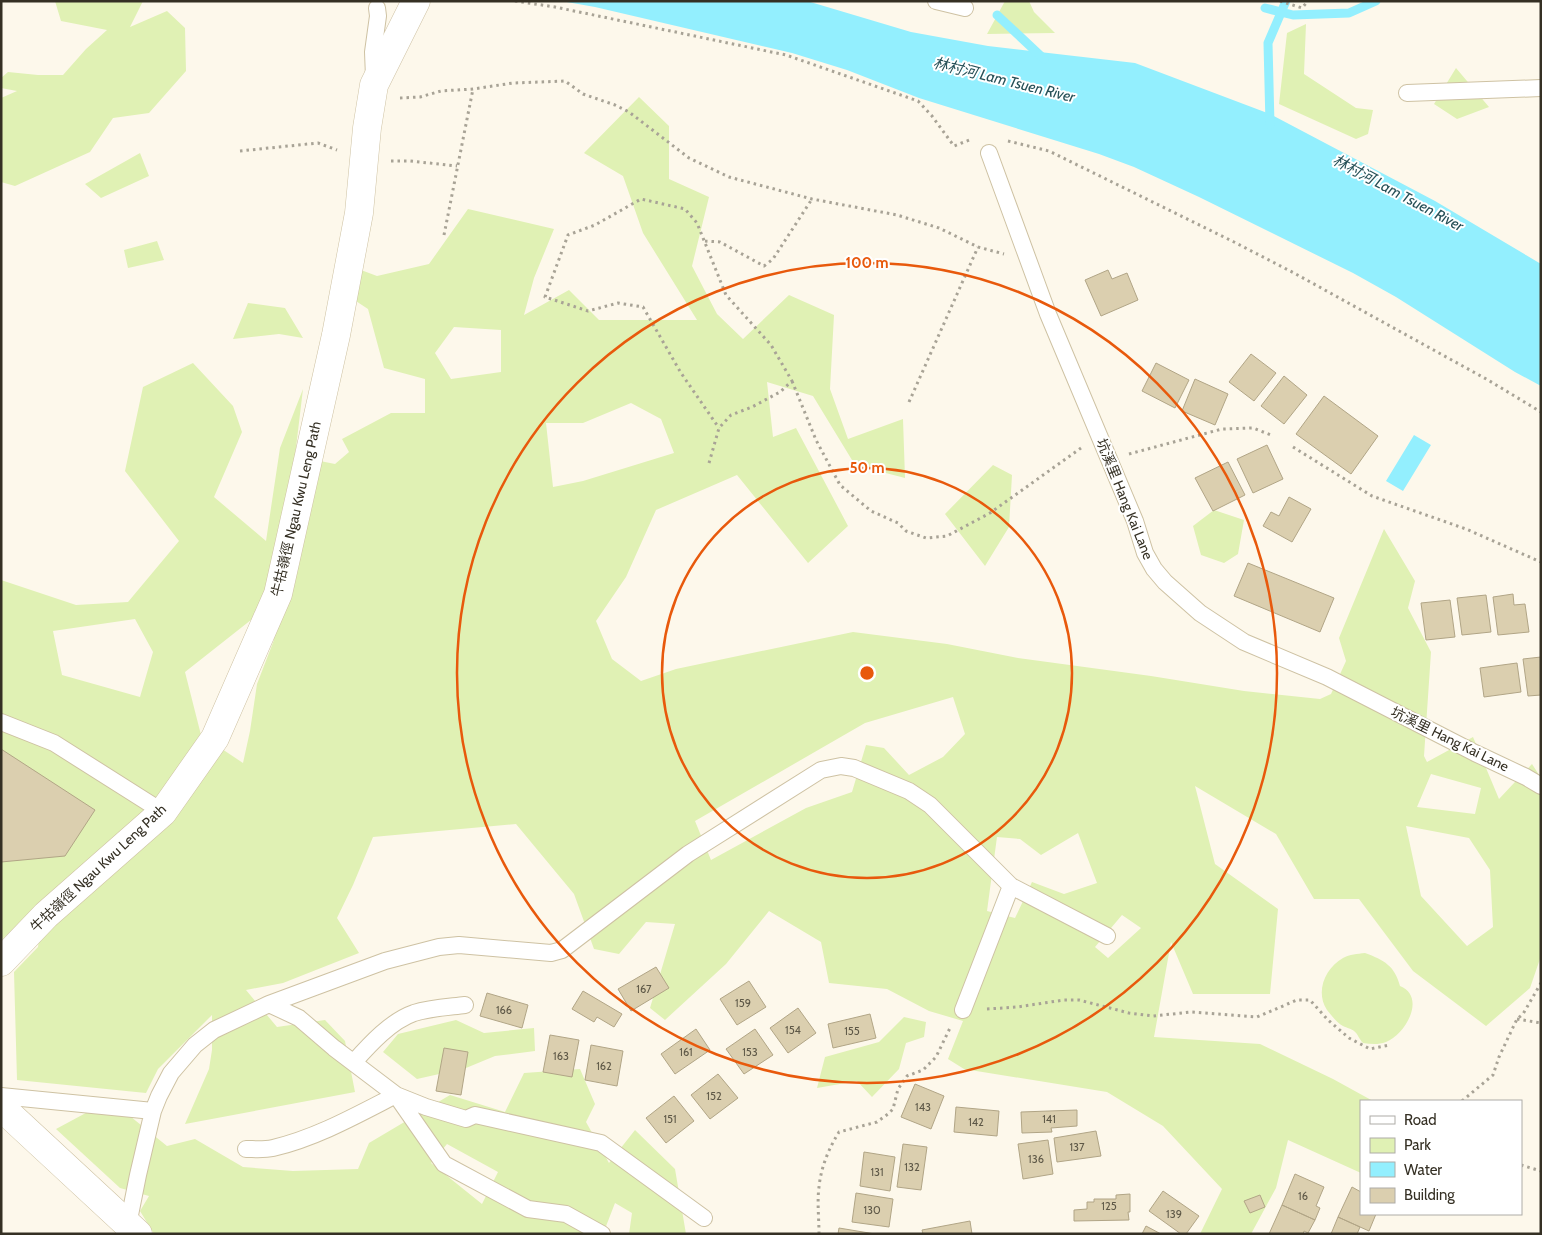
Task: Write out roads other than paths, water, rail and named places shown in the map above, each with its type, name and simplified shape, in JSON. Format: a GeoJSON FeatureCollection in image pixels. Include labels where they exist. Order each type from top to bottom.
{"type":"FeatureCollection","features":[{"type":"Feature","properties":{"kind":"street","name":"牛牯嶺徑 Ngau Kwu Leng Path"},"geometry":{"type":"LineString","coordinates":[[1,962],[46,915],[163,812],[215,738],[278,594],[338,326],[359,213],[367,128],[373,92],[416,1]]}},
{"type":"Feature","properties":{"kind":"street"},"geometry":{"type":"LineString","coordinates":[[1,1107],[133,1229]]}},
{"type":"Feature","properties":{"kind":"lane"},"geometry":{"type":"LineString","coordinates":[[936,1],[965,8]]}},
{"type":"Feature","properties":{"kind":"lane"},"geometry":{"type":"LineString","coordinates":[[373,92],[373,52],[378,16],[377,8]]}},
{"type":"Feature","properties":{"kind":"lane"},"geometry":{"type":"LineString","coordinates":[[1407,93],[1541,88]]}},
{"type":"Feature","properties":{"kind":"lane","name":"坑溪里 Hang Kai Lane"},"geometry":{"type":"LineString","coordinates":[[989,153],[1048,314],[1135,520],[1144,553],[1165,582],[1200,613],[1244,642],[1326,677],[1541,786]]}},
{"type":"Feature","properties":{"kind":"lane"},"geometry":{"type":"LineString","coordinates":[[1,722],[54,742],[163,812]]}},
{"type":"Feature","properties":{"kind":"lane"},"geometry":{"type":"LineString","coordinates":[[133,1229],[138,1175],[153,1111],[159,1096],[172,1073],[195,1046],[214,1030],[269,1004],[385,961],[439,948],[459,945],[551,953],[562,950],[688,854],[821,770],[841,766],[854,768],[909,791],[930,805],[1011,886],[1107,936]]}},
{"type":"Feature","properties":{"kind":"lane"},"geometry":{"type":"LineString","coordinates":[[963,1010],[1011,886]]}},
{"type":"Feature","properties":{"kind":"lane"},"geometry":{"type":"LineString","coordinates":[[269,1004],[299,1018],[396,1096],[444,1164],[528,1209],[566,1214],[602,1234]]}},
{"type":"Feature","properties":{"kind":"lane"},"geometry":{"type":"LineString","coordinates":[[354,1062],[372,1042],[403,1018],[416,1012],[465,1005]]}},
{"type":"Feature","properties":{"kind":"lane"},"geometry":{"type":"LineString","coordinates":[[1,1096],[153,1111]]}},
{"type":"Feature","properties":{"kind":"lane"},"geometry":{"type":"LineString","coordinates":[[246,1149],[271,1148],[296,1141],[396,1096],[466,1119],[475,1115],[601,1143],[704,1218]]}},
{"type":"Feature","properties":{"kind":"water","name":"林村河 Lam Tsuen River"},"geometry":{"type":"Polygon","coordinates":[[[561,1],[807,1],[911,32],[988,46],[1135,63],[1270,114],[1435,201],[1541,264],[1541,386],[1515,372],[1396,297],[1353,273],[1134,167],[1099,154],[919,98],[847,70],[792,53],[595,7],[561,1]]]}},
{"type":"Feature","properties":{"kind":"water"},"geometry":{"type":"Polygon","coordinates":[[[1414,435],[1431,445],[1403,491],[1386,481],[1414,435]]]}},
{"type":"Feature","properties":{"kind":"waterway"},"geometry":{"type":"LineString","coordinates":[[1270,125],[1268,43],[1286,1]]}},
{"type":"Feature","properties":{"kind":"waterway"},"geometry":{"type":"LineString","coordinates":[[1265,8],[1293,15],[1349,13],[1376,1]]}},
{"type":"Feature","properties":{"kind":"waterway"},"geometry":{"type":"LineString","coordinates":[[997,15],[1044,59]]}}]}
